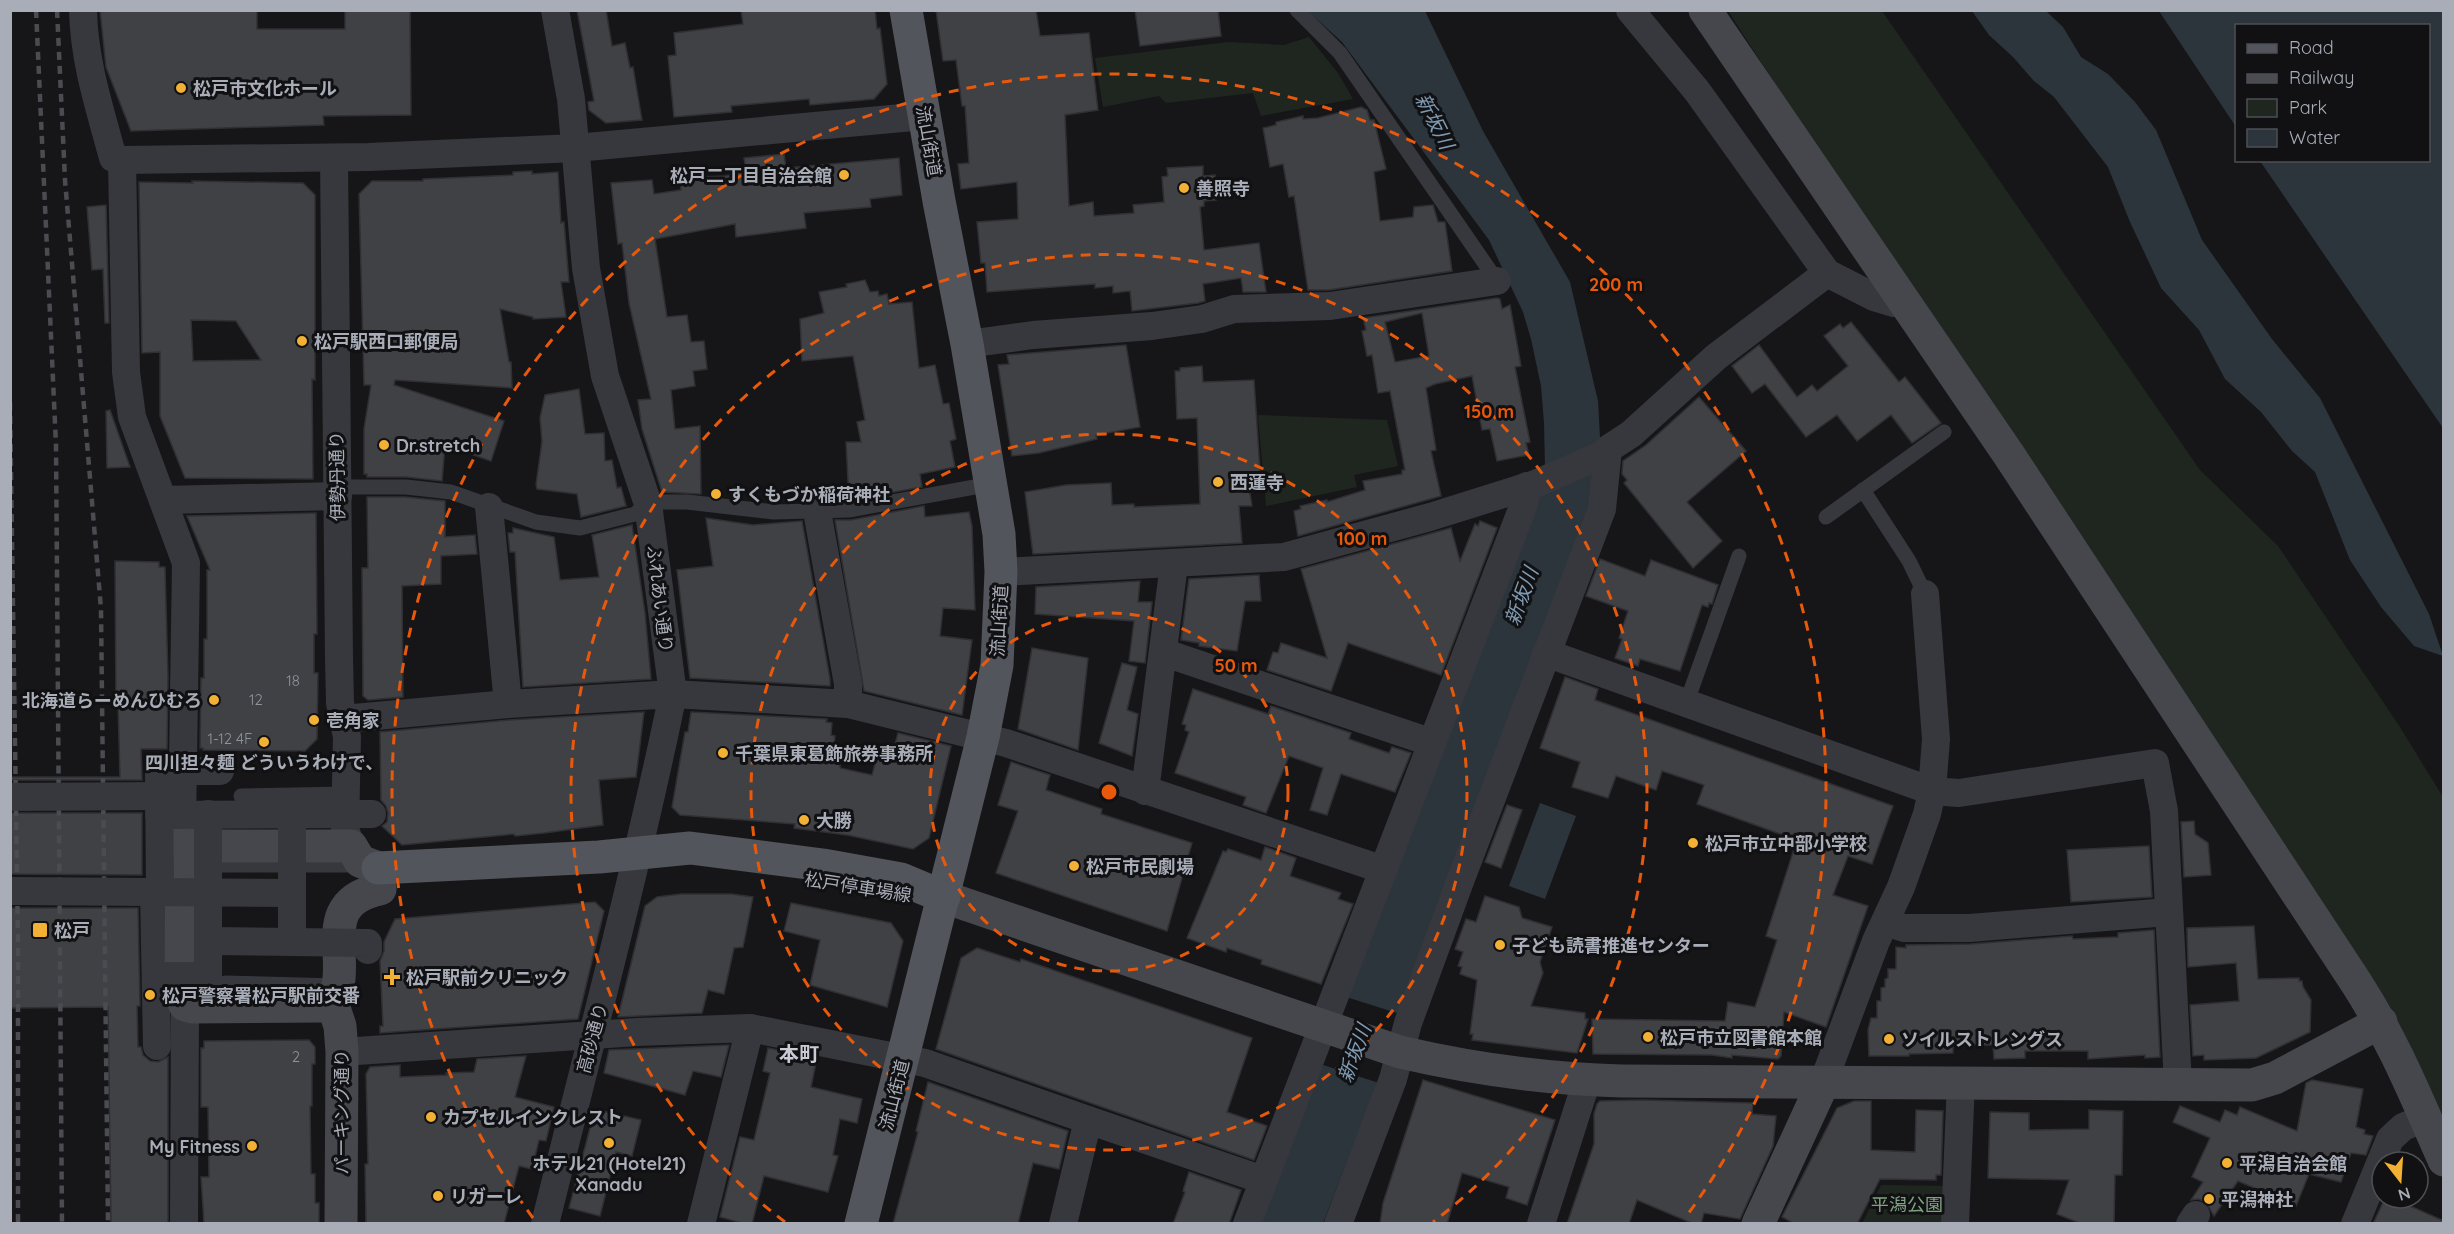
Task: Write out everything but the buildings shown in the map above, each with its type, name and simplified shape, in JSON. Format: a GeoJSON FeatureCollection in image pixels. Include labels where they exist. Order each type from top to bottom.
{"type":"FeatureCollection","features":[{"type":"Feature","properties":{"kind":"main road","name":"流山街道"},"geometry":{"type":"LineString","coordinates":[[861,1224],[983,737],[996,665],[1001,572],[999,534],[991,484],[906,10]]}},
{"type":"Feature","properties":{"kind":"main road","name":"松戸停車場線"},"geometry":{"type":"LineString","coordinates":[[364,859],[588,857],[634,863],[690,848],[823,865],[901,879],[944,897]]}},
{"type":"Feature","properties":{"kind":"street"},"geometry":{"type":"LineString","coordinates":[[83,10],[84,40],[88,63],[113,158],[122,160],[334,158],[576,148],[924,116]]}},
{"type":"Feature","properties":{"kind":"street","name":"ふれあい通り"},"geometry":{"type":"LineString","coordinates":[[555,10],[571,99],[586,268],[605,376],[648,504],[672,694],[647,821],[634,863]]}},
{"type":"Feature","properties":{"kind":"street"},"geometry":{"type":"LineString","coordinates":[[1630,10],[1697,91],[1827,273],[1874,297],[1893,303],[1902,298]]}},
{"type":"Feature","properties":{"kind":"street"},"geometry":{"type":"LineString","coordinates":[[1705,10],[2076,555],[2381,1022],[2405,1069],[2444,1160]]}},
{"type":"Feature","properties":{"kind":"street","name":"伊勢丹通り"},"geometry":{"type":"LineString","coordinates":[[334,158],[339,657],[343,718],[347,737],[346,794],[364,859]]}},
{"type":"Feature","properties":{"kind":"street"},"geometry":{"type":"LineString","coordinates":[[122,160],[126,372],[132,417],[186,563],[179,827],[195,936],[208,976],[156,976]]}},
{"type":"Feature","properties":{"kind":"street"},"geometry":{"type":"LineString","coordinates":[[1001,572],[1284,557],[1430,517],[1531,485],[1608,452],[1662,407],[1716,357],[1827,273]]}},
{"type":"Feature","properties":{"kind":"street"},"geometry":{"type":"LineString","coordinates":[[967,344],[1033,335],[1152,326],[1202,319],[1234,309],[1330,306],[1497,281]]}},
{"type":"Feature","properties":{"kind":"street"},"geometry":{"type":"LineString","coordinates":[[1338,1224],[1393,1079],[1395,1050],[1408,1023],[1602,509],[1608,452]]}},
{"type":"Feature","properties":{"kind":"street"},"geometry":{"type":"LineString","coordinates":[[1247,1224],[1531,485]]}},
{"type":"Feature","properties":{"kind":"street"},"geometry":{"type":"LineString","coordinates":[[163,500],[338,492]]}},
{"type":"Feature","properties":{"kind":"street"},"geometry":{"type":"LineString","coordinates":[[489,507],[508,704]]}},
{"type":"Feature","properties":{"kind":"street"},"geometry":{"type":"LineString","coordinates":[[817,511],[848,684],[849,704]]}},
{"type":"Feature","properties":{"kind":"street"},"geometry":{"type":"LineString","coordinates":[[1145,791],[1165,653],[1174,564]]}},
{"type":"Feature","properties":{"kind":"street"},"geometry":{"type":"LineString","coordinates":[[1758,1224],[1823,1083],[1885,922],[1901,887],[1927,814],[1932,791],[1936,739],[1925,594]]}},
{"type":"Feature","properties":{"kind":"street"},"geometry":{"type":"LineString","coordinates":[[1165,653],[1433,743]]}},
{"type":"Feature","properties":{"kind":"street"},"geometry":{"type":"LineString","coordinates":[[1546,653],[1932,791],[1959,793],[2155,764],[2164,811],[2178,1085]]}},
{"type":"Feature","properties":{"kind":"street"},"geometry":{"type":"LineString","coordinates":[[343,718],[508,704],[672,694],[849,704],[1006,743],[1384,870]]}},
{"type":"Feature","properties":{"kind":"street"},"geometry":{"type":"LineString","coordinates":[[184,1224],[185,1005],[181,996],[208,892],[179,827],[159,771],[220,771]]}},
{"type":"Feature","properties":{"kind":"street"},"geometry":{"type":"LineString","coordinates":[[10,797],[364,859]]}},
{"type":"Feature","properties":{"kind":"street"},"geometry":{"type":"LineString","coordinates":[[179,827],[292,815],[372,814]]}},
{"type":"Feature","properties":{"kind":"street"},"geometry":{"type":"LineString","coordinates":[[292,815],[292,941]]}},
{"type":"Feature","properties":{"kind":"street"},"geometry":{"type":"LineString","coordinates":[[157,1046],[157,892],[179,827]]}},
{"type":"Feature","properties":{"kind":"street","name":"パーキング通り"},"geometry":{"type":"LineString","coordinates":[[341,1224],[342,1052],[335,994],[339,930],[344,911],[351,900],[365,892],[364,859]]}},
{"type":"Feature","properties":{"kind":"street","name":"高砂通り"},"geometry":{"type":"LineString","coordinates":[[545,1224],[592,1035],[618,942],[634,863]]}},
{"type":"Feature","properties":{"kind":"street"},"geometry":{"type":"LineString","coordinates":[[10,891],[291,893]]}},
{"type":"Feature","properties":{"kind":"street"},"geometry":{"type":"LineString","coordinates":[[944,897],[1395,1050],[1458,1065],[1587,1080],[2252,1085],[2275,1078],[2381,1022]]}},
{"type":"Feature","properties":{"kind":"street"},"geometry":{"type":"LineString","coordinates":[[1885,922],[1904,928],[1970,928],[2168,912]]}},
{"type":"Feature","properties":{"kind":"street"},"geometry":{"type":"LineString","coordinates":[[195,936],[339,930]]}},
{"type":"Feature","properties":{"kind":"street"},"geometry":{"type":"LineString","coordinates":[[195,936],[368,943],[368,950]]}},
{"type":"Feature","properties":{"kind":"street"},"geometry":{"type":"LineString","coordinates":[[185,1005],[192,1007],[324,1006],[335,994]]}},
{"type":"Feature","properties":{"kind":"street"},"geometry":{"type":"LineString","coordinates":[[701,1224],[750,1028]]}},
{"type":"Feature","properties":{"kind":"street"},"geometry":{"type":"LineString","coordinates":[[342,1052],[592,1035],[750,1028],[925,1063],[1263,1180]]}},
{"type":"Feature","properties":{"kind":"street"},"geometry":{"type":"LineString","coordinates":[[1541,1224],[1587,1080]]}},
{"type":"Feature","properties":{"kind":"street"},"geometry":{"type":"LineString","coordinates":[[1955,1224],[1961,1082]]}},
{"type":"Feature","properties":{"kind":"street"},"geometry":{"type":"LineString","coordinates":[[2355,1224],[2390,1139],[2403,1127],[2425,1118]]}},
{"type":"Feature","properties":{"kind":"street"},"geometry":{"type":"LineString","coordinates":[[1063,1224],[1088,1120]]}},
{"type":"Feature","properties":{"kind":"lane"},"geometry":{"type":"LineString","coordinates":[[1297,10],[1340,54],[1497,281]]}},
{"type":"Feature","properties":{"kind":"lane"},"geometry":{"type":"LineString","coordinates":[[1826,518],[1944,432]]}},
{"type":"Feature","properties":{"kind":"lane"},"geometry":{"type":"LineString","coordinates":[[338,492],[406,487],[451,492],[536,522],[580,528],[635,514],[648,504],[687,502],[774,512],[849,510],[991,484]]}},
{"type":"Feature","properties":{"kind":"lane"},"geometry":{"type":"LineString","coordinates":[[1863,490],[1909,561],[1925,594]]}},
{"type":"Feature","properties":{"kind":"lane"},"geometry":{"type":"LineString","coordinates":[[1686,704],[1739,556]]}},
{"type":"Feature","properties":{"kind":"lane"},"geometry":{"type":"LineString","coordinates":[[241,796],[346,794]]}},
{"type":"Feature","properties":{"kind":"lane"},"geometry":{"type":"LineString","coordinates":[[225,983],[335,994]]}},
{"type":"Feature","properties":{"kind":"green space"},"geometry":{"type":"Polygon","coordinates":[[[1728,11],[1882,11],[2200,470],[2278,546],[2398,724],[2443,797],[2443,1115],[1728,11]]]}},
{"type":"Feature","properties":{"kind":"green space"},"geometry":{"type":"Polygon","coordinates":[[[1309,37],[1338,73],[1353,99],[1261,116],[1253,93],[1166,103],[1159,96],[1103,107],[1095,58],[1228,42],[1284,45],[1309,37]]]}},
{"type":"Feature","properties":{"kind":"green space"},"geometry":{"type":"Polygon","coordinates":[[[1258,415],[1387,420],[1398,466],[1354,475],[1357,487],[1266,506],[1258,415]]]}},
{"type":"Feature","properties":{"kind":"green space","name":"平潟公園"},"geometry":{"type":"Polygon","coordinates":[[[1881,1185],[1951,1186],[1948,1223],[1862,1224],[1881,1185]]]}},
{"type":"Feature","properties":{"kind":"water","name":"新坂川"},"geometry":{"type":"Polygon","coordinates":[[[1308,11],[1425,11],[1483,131],[1570,282],[1598,401],[1602,473],[1379,1080],[1323,1223],[1259,1224],[1545,467],[1541,386],[1531,339],[1523,312],[1489,240],[1342,42],[1308,11]]]}},
{"type":"Feature","properties":{"kind":"water"},"geometry":{"type":"Polygon","coordinates":[[[1972,11],[2046,11],[2063,27],[2081,57],[2108,74],[2135,102],[2156,130],[2202,240],[2272,339],[2320,398],[2429,614],[2443,656],[2414,646],[2381,607],[2350,560],[2315,472],[2292,451],[2261,412],[2225,379],[2199,330],[2161,288],[2130,222],[2108,167],[2054,97],[2034,81],[1989,35],[1972,11]]]}},
{"type":"Feature","properties":{"kind":"water"},"geometry":{"type":"Polygon","coordinates":[[[2159,11],[2443,11],[2443,428],[2261,162],[2430,162],[2430,24],[2235,24],[2235,125],[2159,11]]]}},
{"type":"Feature","properties":{"kind":"water"},"geometry":{"type":"Polygon","coordinates":[[[1540,803],[1576,816],[1545,899],[1509,886],[1540,803]]]}},
{"type":"Feature","properties":{"kind":"pier"},"geometry":{"type":"Polygon","coordinates":[[[1343,996],[1400,1014],[1379,1083],[1317,1063],[1343,996]]]}},
{"type":"Feature","properties":{"kind":"railway"},"geometry":{"type":"LineString","coordinates":[[36,10],[56,445],[62,1224]]}},
{"type":"Feature","properties":{"kind":"railway"},"geometry":{"type":"LineString","coordinates":[[57,10],[65,180],[101,609],[108,1224]]}},
{"type":"Feature","properties":{"kind":"railway"},"geometry":{"type":"LineString","coordinates":[[10,402],[18,946],[18,1224]]}},
{"type":"Feature","properties":{"kind":"place","name":"松戸市文化ホール"},"geometry":{"type":"Point","coordinates":[181,88]}},
{"type":"Feature","properties":{"kind":"place","name":"松戸二丁目自治会館"},"geometry":{"type":"Point","coordinates":[844,175]}},
{"type":"Feature","properties":{"kind":"place","name":"善照寺"},"geometry":{"type":"Point","coordinates":[1184,188]}},
{"type":"Feature","properties":{"kind":"place","name":"松戸駅西口郵便局"},"geometry":{"type":"Point","coordinates":[302,341]}},
{"type":"Feature","properties":{"kind":"place","name":"Dr.stretch"},"geometry":{"type":"Point","coordinates":[384,445]}},
{"type":"Feature","properties":{"kind":"place","name":"西蓮寺"},"geometry":{"type":"Point","coordinates":[1218,482]}},
{"type":"Feature","properties":{"kind":"place","name":"すくもづか稲荷神社"},"geometry":{"type":"Point","coordinates":[716,494]}},
{"type":"Feature","properties":{"kind":"place","name":"北海道らーめんひむろ"},"geometry":{"type":"Point","coordinates":[214,700]}},
{"type":"Feature","properties":{"kind":"place","name":"壱角家"},"geometry":{"type":"Point","coordinates":[314,720]}},
{"type":"Feature","properties":{"kind":"place","name":"四川担々麺 どういうわけで、"},"geometry":{"type":"Point","coordinates":[264,742]}},
{"type":"Feature","properties":{"kind":"place","name":"千葉県東葛飾旅券事務所"},"geometry":{"type":"Point","coordinates":[723,753]}},
{"type":"Feature","properties":{"kind":"place","name":"大勝"},"geometry":{"type":"Point","coordinates":[804,820]}},
{"type":"Feature","properties":{"kind":"place","name":"松戸市立中部小学校"},"geometry":{"type":"Point","coordinates":[1693,843]}},
{"type":"Feature","properties":{"kind":"place","name":"松戸市民劇場"},"geometry":{"type":"Point","coordinates":[1074,866]}},
{"type":"Feature","properties":{"kind":"place","name":"松戸"},"geometry":{"type":"Point","coordinates":[40,930]}},
{"type":"Feature","properties":{"kind":"place","name":"子ども読書推進センター"},"geometry":{"type":"Point","coordinates":[1500,945]}},
{"type":"Feature","properties":{"kind":"place","name":"松戸駅前クリニック"},"geometry":{"type":"Point","coordinates":[392,977]}},
{"type":"Feature","properties":{"kind":"place","name":"松戸警察署松戸駅前交番"},"geometry":{"type":"Point","coordinates":[150,995]}},
{"type":"Feature","properties":{"kind":"place","name":"松戸市立図書館本館"},"geometry":{"type":"Point","coordinates":[1648,1037]}},
{"type":"Feature","properties":{"kind":"place","name":"ソイルストレングス"},"geometry":{"type":"Point","coordinates":[1889,1039]}},
{"type":"Feature","properties":{"kind":"place","name":"カプセルインクレスト"},"geometry":{"type":"Point","coordinates":[431,1117]}},
{"type":"Feature","properties":{"kind":"place","name":"ホテル21 (Hotel21) Xanadu"},"geometry":{"type":"Point","coordinates":[609,1143]}},
{"type":"Feature","properties":{"kind":"place","name":"My Fitness"},"geometry":{"type":"Point","coordinates":[252,1146]}},
{"type":"Feature","properties":{"kind":"place","name":"平潟自治会館"},"geometry":{"type":"Point","coordinates":[2227,1163]}},
{"type":"Feature","properties":{"kind":"place","name":"リガーレ"},"geometry":{"type":"Point","coordinates":[438,1196]}},
{"type":"Feature","properties":{"kind":"place","name":"平潟神社"},"geometry":{"type":"Point","coordinates":[2209,1199]}},
{"type":"Feature","properties":{"kind":"district","name":"本町"},"geometry":{"type":"Point","coordinates":[799,1053]}}]}
